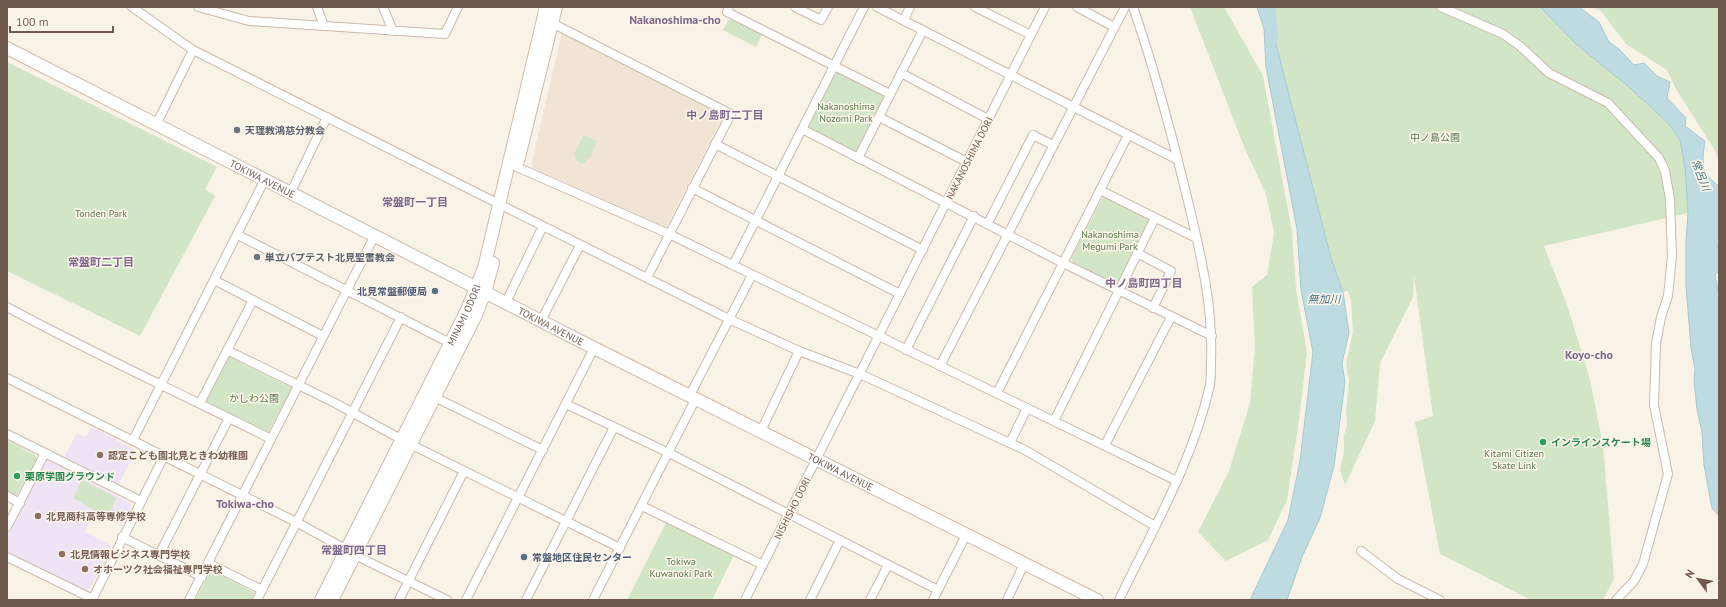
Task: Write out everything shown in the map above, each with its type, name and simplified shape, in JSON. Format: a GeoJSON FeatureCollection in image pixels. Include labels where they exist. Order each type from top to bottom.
{"type":"FeatureCollection","features":[{"type":"Feature","properties":{"kind":"main road","name":"MINAMI ODORI"},"geometry":{"type":"LineString","coordinates":[[503,206],[547,16],[556,7]]}},
{"type":"Feature","properties":{"kind":"main road","name":"MINAMI ODORI"},"geometry":{"type":"LineString","coordinates":[[406,442],[434,397],[476,315],[484,268],[516,167],[547,16]]}},
{"type":"Feature","properties":{"kind":"main road","name":"TOKIWA AVENUE"},"geometry":{"type":"LineString","coordinates":[[7,48],[594,348],[1097,600]]}},
{"type":"Feature","properties":{"kind":"main road","name":"MINAMI ODORI"},"geometry":{"type":"LineString","coordinates":[[332,600],[351,552],[406,442],[450,342],[481,289]]}},
{"type":"Feature","properties":{"kind":"main road","name":"MINAMI ODORI"},"geometry":{"type":"LineString","coordinates":[[321,600],[351,552]]}},
{"type":"Feature","properties":{"kind":"street"},"geometry":{"type":"LineString","coordinates":[[132,7],[193,50],[729,319],[799,351],[860,374],[1010,443],[1032,454],[1155,526]]}},
{"type":"Feature","properties":{"kind":"street"},"geometry":{"type":"LineString","coordinates":[[198,7],[249,21],[445,34],[458,7]]}},
{"type":"Feature","properties":{"kind":"street"},"geometry":{"type":"LineString","coordinates":[[316,7],[324,26]]}},
{"type":"Feature","properties":{"kind":"street"},"geometry":{"type":"LineString","coordinates":[[383,7],[393,31]]}},
{"type":"Feature","properties":{"kind":"street"},"geometry":{"type":"LineString","coordinates":[[729,7],[727,12],[890,94]]}},
{"type":"Feature","properties":{"kind":"street"},"geometry":{"type":"LineString","coordinates":[[794,7],[821,20],[828,7]]}},
{"type":"Feature","properties":{"kind":"street"},"geometry":{"type":"LineString","coordinates":[[733,266],[864,7]]}},
{"type":"Feature","properties":{"kind":"street"},"geometry":{"type":"LineString","coordinates":[[877,7],[1010,76],[1178,160]]}},
{"type":"Feature","properties":{"kind":"street"},"geometry":{"type":"LineString","coordinates":[[904,20],[910,7]]}},
{"type":"Feature","properties":{"kind":"street"},"geometry":{"type":"LineString","coordinates":[[975,7],[1031,35]]}},
{"type":"Feature","properties":{"kind":"street","name":"NAKANOSHIMA DORI"},"geometry":{"type":"LineString","coordinates":[[860,374],[1045,7]]}},
{"type":"Feature","properties":{"kind":"street"},"geometry":{"type":"LineString","coordinates":[[1077,7],[1114,27]]}},
{"type":"Feature","properties":{"kind":"street"},"geometry":{"type":"LineString","coordinates":[[940,366],[1072,107],[1125,7]]}},
{"type":"Feature","properties":{"kind":"street"},"geometry":{"type":"LineString","coordinates":[[1119,600],[1177,481],[1198,426],[1210,383],[1212,336],[1204,274],[1178,160],[1154,69],[1133,7]]}},
{"type":"Feature","properties":{"kind":"street"},"geometry":{"type":"LineString","coordinates":[[1441,7],[1503,34],[1520,46],[1549,73],[1608,103],[1659,158],[1665,171],[1670,199],[1672,256],[1668,296],[1661,317],[1656,344],[1654,405],[1668,474],[1643,564],[1634,581],[1616,600]]}},
{"type":"Feature","properties":{"kind":"street"},"geometry":{"type":"LineString","coordinates":[[547,16],[731,114],[647,278]]}},
{"type":"Feature","properties":{"kind":"street"},"geometry":{"type":"LineString","coordinates":[[858,158],[923,30]]}},
{"type":"Feature","properties":{"kind":"street"},"geometry":{"type":"LineString","coordinates":[[156,125],[193,50]]}},
{"type":"Feature","properties":{"kind":"street"},"geometry":{"type":"LineString","coordinates":[[901,73],[988,119]]}},
{"type":"Feature","properties":{"kind":"street"},"geometry":{"type":"LineString","coordinates":[[290,192],[327,117]]}},
{"type":"Feature","properties":{"kind":"street"},"geometry":{"type":"LineString","coordinates":[[879,117],[967,162]]}},
{"type":"Feature","properties":{"kind":"street"},"geometry":{"type":"LineString","coordinates":[[802,129],[988,223],[1118,291],[1212,336]]}},
{"type":"Feature","properties":{"kind":"street"},"geometry":{"type":"LineString","coordinates":[[988,223],[1033,135],[1053,145]]}},
{"type":"Feature","properties":{"kind":"street"},"geometry":{"type":"LineString","coordinates":[[997,393],[1128,135]]}},
{"type":"Feature","properties":{"kind":"street"},"geometry":{"type":"LineString","coordinates":[[715,144],[923,250]]}},
{"type":"Feature","properties":{"kind":"street"},"geometry":{"type":"LineString","coordinates":[[516,167],[669,234],[1177,481]]}},
{"type":"Feature","properties":{"kind":"street"},"geometry":{"type":"LineString","coordinates":[[133,440],[265,179]]}},
{"type":"Feature","properties":{"kind":"street"},"geometry":{"type":"LineString","coordinates":[[692,188],[756,219],[900,294]]}},
{"type":"Feature","properties":{"kind":"street"},"geometry":{"type":"LineString","coordinates":[[1100,190],[1196,238]]}},
{"type":"Feature","properties":{"kind":"street"},"geometry":{"type":"LineString","coordinates":[[906,350],[974,216]]}},
{"type":"Feature","properties":{"kind":"street"},"geometry":{"type":"LineString","coordinates":[[1054,421],[1155,218]]}},
{"type":"Feature","properties":{"kind":"street"},"geometry":{"type":"LineString","coordinates":[[506,302],[543,226]]}},
{"type":"Feature","properties":{"kind":"street"},"geometry":{"type":"LineString","coordinates":[[238,234],[450,342]]}},
{"type":"Feature","properties":{"kind":"street"},"geometry":{"type":"LineString","coordinates":[[189,600],[375,235]]}},
{"type":"Feature","properties":{"kind":"street"},"geometry":{"type":"LineString","coordinates":[[541,320],[580,245]]}},
{"type":"Feature","properties":{"kind":"street"},"geometry":{"type":"LineString","coordinates":[[1137,253],[1171,270],[1153,308]]}},
{"type":"Feature","properties":{"kind":"street"},"geometry":{"type":"LineString","coordinates":[[594,600],[668,453],[729,319],[752,275]]}},
{"type":"Feature","properties":{"kind":"street"},"geometry":{"type":"LineString","coordinates":[[214,280],[323,336]]}},
{"type":"Feature","properties":{"kind":"street"},"geometry":{"type":"LineString","coordinates":[[200,403],[253,300]]}},
{"type":"Feature","properties":{"kind":"street"},"geometry":{"type":"LineString","coordinates":[[7,308],[271,439]]}},
{"type":"Feature","properties":{"kind":"street"},"geometry":{"type":"LineString","coordinates":[[256,600],[401,317]]}},
{"type":"Feature","properties":{"kind":"street"},"geometry":{"type":"LineString","coordinates":[[1105,445],[1171,317]]}},
{"type":"Feature","properties":{"kind":"street"},"geometry":{"type":"LineString","coordinates":[[466,600],[594,348]]}},
{"type":"Feature","properties":{"kind":"street"},"geometry":{"type":"LineString","coordinates":[[227,350],[353,412],[406,442],[620,548]]}},
{"type":"Feature","properties":{"kind":"street"},"geometry":{"type":"LineString","coordinates":[[761,431],[799,351]]}},
{"type":"Feature","properties":{"kind":"street","name":"NISHISHO DORI"},"geometry":{"type":"LineString","coordinates":[[745,600],[860,374]]}},
{"type":"Feature","properties":{"kind":"street"},"geometry":{"type":"LineString","coordinates":[[7,378],[296,522],[408,582],[447,600]]}},
{"type":"Feature","properties":{"kind":"street"},"geometry":{"type":"LineString","coordinates":[[434,397],[543,450]]}},
{"type":"Feature","properties":{"kind":"street"},"geometry":{"type":"LineString","coordinates":[[566,404],[668,453],[938,590]]}},
{"type":"Feature","properties":{"kind":"street"},"geometry":{"type":"LineString","coordinates":[[1010,443],[1027,408]]}},
{"type":"Feature","properties":{"kind":"street"},"geometry":{"type":"LineString","coordinates":[[159,555],[229,418]]}},
{"type":"Feature","properties":{"kind":"street"},"geometry":{"type":"LineString","coordinates":[[526,600],[614,427]]}},
{"type":"Feature","properties":{"kind":"street"},"geometry":{"type":"LineString","coordinates":[[7,434],[141,501]]}},
{"type":"Feature","properties":{"kind":"street"},"geometry":{"type":"LineString","coordinates":[[7,527],[45,454]]}},
{"type":"Feature","properties":{"kind":"street"},"geometry":{"type":"LineString","coordinates":[[7,557],[92,600],[122,537],[164,456]]}},
{"type":"Feature","properties":{"kind":"street"},"geometry":{"type":"LineString","coordinates":[[399,600],[464,471]]}},
{"type":"Feature","properties":{"kind":"street"},"geometry":{"type":"LineString","coordinates":[[7,496],[20,502]]}},
{"type":"Feature","properties":{"kind":"street"},"geometry":{"type":"LineString","coordinates":[[642,506],[763,565]]}},
{"type":"Feature","properties":{"kind":"street"},"geometry":{"type":"LineString","coordinates":[[933,600],[966,535]]}},
{"type":"Feature","properties":{"kind":"street"},"geometry":{"type":"LineString","coordinates":[[122,537],[202,577]]}},
{"type":"Feature","properties":{"kind":"street"},"geometry":{"type":"LineString","coordinates":[[810,600],[840,540]]}},
{"type":"Feature","properties":{"kind":"street"},"geometry":{"type":"LineString","coordinates":[[1361,551],[1398,579],[1440,600]]}},
{"type":"Feature","properties":{"kind":"street"},"geometry":{"type":"LineString","coordinates":[[208,563],[262,590]]}},
{"type":"Feature","properties":{"kind":"street"},"geometry":{"type":"LineString","coordinates":[[1007,600],[1024,564]]}},
{"type":"Feature","properties":{"kind":"street"},"geometry":{"type":"LineString","coordinates":[[870,600],[888,565]]}},
{"type":"Feature","properties":{"kind":"shaded area"},"geometry":{"type":"Polygon","coordinates":[[[562,32],[724,116],[666,227],[531,167],[562,32]]]}},
{"type":"Feature","properties":{"kind":"shaded area","name":"認定こども園北見ときわ幼稚園"},"geometry":{"type":"Polygon","coordinates":[[[92,427],[136,451],[117,487],[63,459],[77,433],[86,437],[92,427]]]}},
{"type":"Feature","properties":{"kind":"shaded area"},"geometry":{"type":"Polygon","coordinates":[[[48,460],[130,503],[132,506],[122,525],[95,511],[85,532],[111,545],[89,590],[86,591],[7,553],[7,535],[44,462],[48,460]]]}},
{"type":"Feature","properties":{"kind":"green space"},"geometry":{"type":"Polygon","coordinates":[[[1190,7],[1224,7],[1263,76],[1292,231],[1296,289],[1307,352],[1287,500],[1268,540],[1226,561],[1198,532],[1229,471],[1250,403],[1255,348],[1252,287],[1267,275],[1274,233],[1266,194],[1245,149],[1190,7]]]}},
{"type":"Feature","properties":{"kind":"green space"},"geometry":{"type":"Polygon","coordinates":[[[1264,7],[1540,7],[1577,45],[1629,87],[1668,123],[1680,140],[1685,168],[1688,213],[1544,246],[1567,305],[1590,379],[1603,445],[1614,578],[1603,600],[1531,600],[1440,554],[1415,422],[1433,416],[1414,276],[1413,297],[1380,363],[1375,421],[1345,485],[1340,470],[1344,452],[1344,435],[1347,425],[1346,412],[1349,381],[1346,363],[1353,332],[1351,301],[1348,291],[1343,292],[1331,258],[1269,17],[1264,7]]]}},
{"type":"Feature","properties":{"kind":"green space"},"geometry":{"type":"Polygon","coordinates":[[[1591,7],[1719,7],[1719,161],[1714,149],[1676,89],[1667,70],[1626,44],[1601,11],[1591,7]]]}},
{"type":"Feature","properties":{"kind":"green space"},"geometry":{"type":"Polygon","coordinates":[[[732,19],[762,34],[756,47],[723,30],[728,21],[732,19]]]}},
{"type":"Feature","properties":{"kind":"green space","name":"Tonden Park"},"geometry":{"type":"Polygon","coordinates":[[[7,62],[217,167],[205,189],[215,196],[140,336],[7,271],[7,62]]]}},
{"type":"Feature","properties":{"kind":"green space","name":"Nakanoshima Nozomi Park"},"geometry":{"type":"Polygon","coordinates":[[[840,72],[882,94],[884,99],[857,150],[852,152],[810,129],[809,124],[835,74],[840,72]]]}},
{"type":"Feature","properties":{"kind":"green space"},"geometry":{"type":"Polygon","coordinates":[[[584,135],[597,141],[591,157],[582,164],[576,161],[574,153],[584,135]]]}},
{"type":"Feature","properties":{"kind":"green space","name":"Nakanoshima Megumi Park"},"geometry":{"type":"Polygon","coordinates":[[[1106,197],[1148,218],[1149,221],[1118,283],[1115,284],[1073,262],[1071,258],[1102,199],[1106,197]]]}},
{"type":"Feature","properties":{"kind":"green space","name":"かしわ公園"},"geometry":{"type":"Polygon","coordinates":[[[227,356],[292,388],[267,434],[203,402],[227,356]]]}},
{"type":"Feature","properties":{"kind":"green space","name":"栗原学園グラウンド"},"geometry":{"type":"Polygon","coordinates":[[[7,440],[35,455],[37,459],[17,495],[15,496],[7,492],[7,440]]]}},
{"type":"Feature","properties":{"kind":"green space"},"geometry":{"type":"Polygon","coordinates":[[[82,480],[117,498],[107,517],[73,498],[82,480]]]}},
{"type":"Feature","properties":{"kind":"green space","name":"Tokiwa Kuwanoki Park"},"geometry":{"type":"Polygon","coordinates":[[[667,521],[734,555],[712,600],[627,600],[667,521]]]}},
{"type":"Feature","properties":{"kind":"green space"},"geometry":{"type":"Polygon","coordinates":[[[211,570],[255,593],[252,600],[195,600],[211,570]]]}},
{"type":"Feature","properties":{"kind":"water","name":"無加川"},"geometry":{"type":"Polygon","coordinates":[[[1257,7],[1264,7],[1269,17],[1331,258],[1343,292],[1349,333],[1342,363],[1345,382],[1334,466],[1320,518],[1302,557],[1287,600],[1250,600],[1288,520],[1300,461],[1313,352],[1301,290],[1297,229],[1266,67],[1264,29],[1257,7]]]}},
{"type":"Feature","properties":{"kind":"water","name":"常呂川"},"geometry":{"type":"Polygon","coordinates":[[[1540,7],[1579,7],[1599,22],[1609,42],[1620,50],[1634,65],[1644,63],[1657,76],[1670,82],[1667,98],[1686,118],[1685,126],[1705,141],[1703,161],[1705,171],[1708,176],[1719,186],[1719,242],[1717,245],[1719,251],[1719,271],[1715,275],[1719,297],[1719,516],[1712,508],[1704,465],[1702,432],[1697,409],[1694,381],[1695,369],[1691,348],[1686,285],[1686,241],[1688,213],[1685,168],[1680,140],[1668,123],[1629,87],[1577,45],[1540,7]]]}},
{"type":"Feature","properties":{"kind":"waterway","name":"無加川"},"geometry":{"type":"LineString","coordinates":[[1268,7],[1270,10],[1272,39]]}},
{"type":"Feature","properties":{"kind":"place","name":"天理教鴻慈分教会"},"geometry":{"type":"Point","coordinates":[237,130]}},
{"type":"Feature","properties":{"kind":"place","name":"単立バプテスト北見聖書教会"},"geometry":{"type":"Point","coordinates":[257,257]}},
{"type":"Feature","properties":{"kind":"place","name":"北見常盤郵便局"},"geometry":{"type":"Point","coordinates":[435,291]}},
{"type":"Feature","properties":{"kind":"place","name":"インラインスケート場"},"geometry":{"type":"Point","coordinates":[1543,442]}},
{"type":"Feature","properties":{"kind":"place","name":"認定こども園北見ときわ幼稚園"},"geometry":{"type":"Point","coordinates":[100,455]}},
{"type":"Feature","properties":{"kind":"place","name":"栗原学園グラウンド"},"geometry":{"type":"Point","coordinates":[17,476]}},
{"type":"Feature","properties":{"kind":"place","name":"北見商科高等専修学校"},"geometry":{"type":"Point","coordinates":[38,516]}},
{"type":"Feature","properties":{"kind":"place","name":"北見情報ビジネス専門学校"},"geometry":{"type":"Point","coordinates":[62,554]}},
{"type":"Feature","properties":{"kind":"place","name":"常盤地区住民センター"},"geometry":{"type":"Point","coordinates":[524,557]}},
{"type":"Feature","properties":{"kind":"place","name":"オホーツク社会福祉専門学校"},"geometry":{"type":"Point","coordinates":[85,569]}},
{"type":"Feature","properties":{"kind":"district","name":"Nakanoshima-cho"},"geometry":{"type":"Point","coordinates":[675,20]}},
{"type":"Feature","properties":{"kind":"district","name":"中ノ島町二丁目"},"geometry":{"type":"Point","coordinates":[725,115]}},
{"type":"Feature","properties":{"kind":"district","name":"常盤町一丁目"},"geometry":{"type":"Point","coordinates":[415,202]}},
{"type":"Feature","properties":{"kind":"district","name":"常盤町二丁目"},"geometry":{"type":"Point","coordinates":[101,262]}},
{"type":"Feature","properties":{"kind":"district","name":"中ノ島町四丁目"},"geometry":{"type":"Point","coordinates":[1144,283]}},
{"type":"Feature","properties":{"kind":"district","name":"Koyo-cho"},"geometry":{"type":"Point","coordinates":[1589,355]}},
{"type":"Feature","properties":{"kind":"district","name":"Tokiwa-cho"},"geometry":{"type":"Point","coordinates":[245,504]}},
{"type":"Feature","properties":{"kind":"district","name":"常盤町四丁目"},"geometry":{"type":"Point","coordinates":[354,550]}},
{"type":"Feature","properties":{"kind":"park label","name":"中ノ島公園"},"geometry":{"type":"Point","coordinates":[1435,137]}},
{"type":"Feature","properties":{"kind":"park label","name":"Kitami Citizen Skate Link"},"geometry":{"type":"Point","coordinates":[1514,458]}}]}
